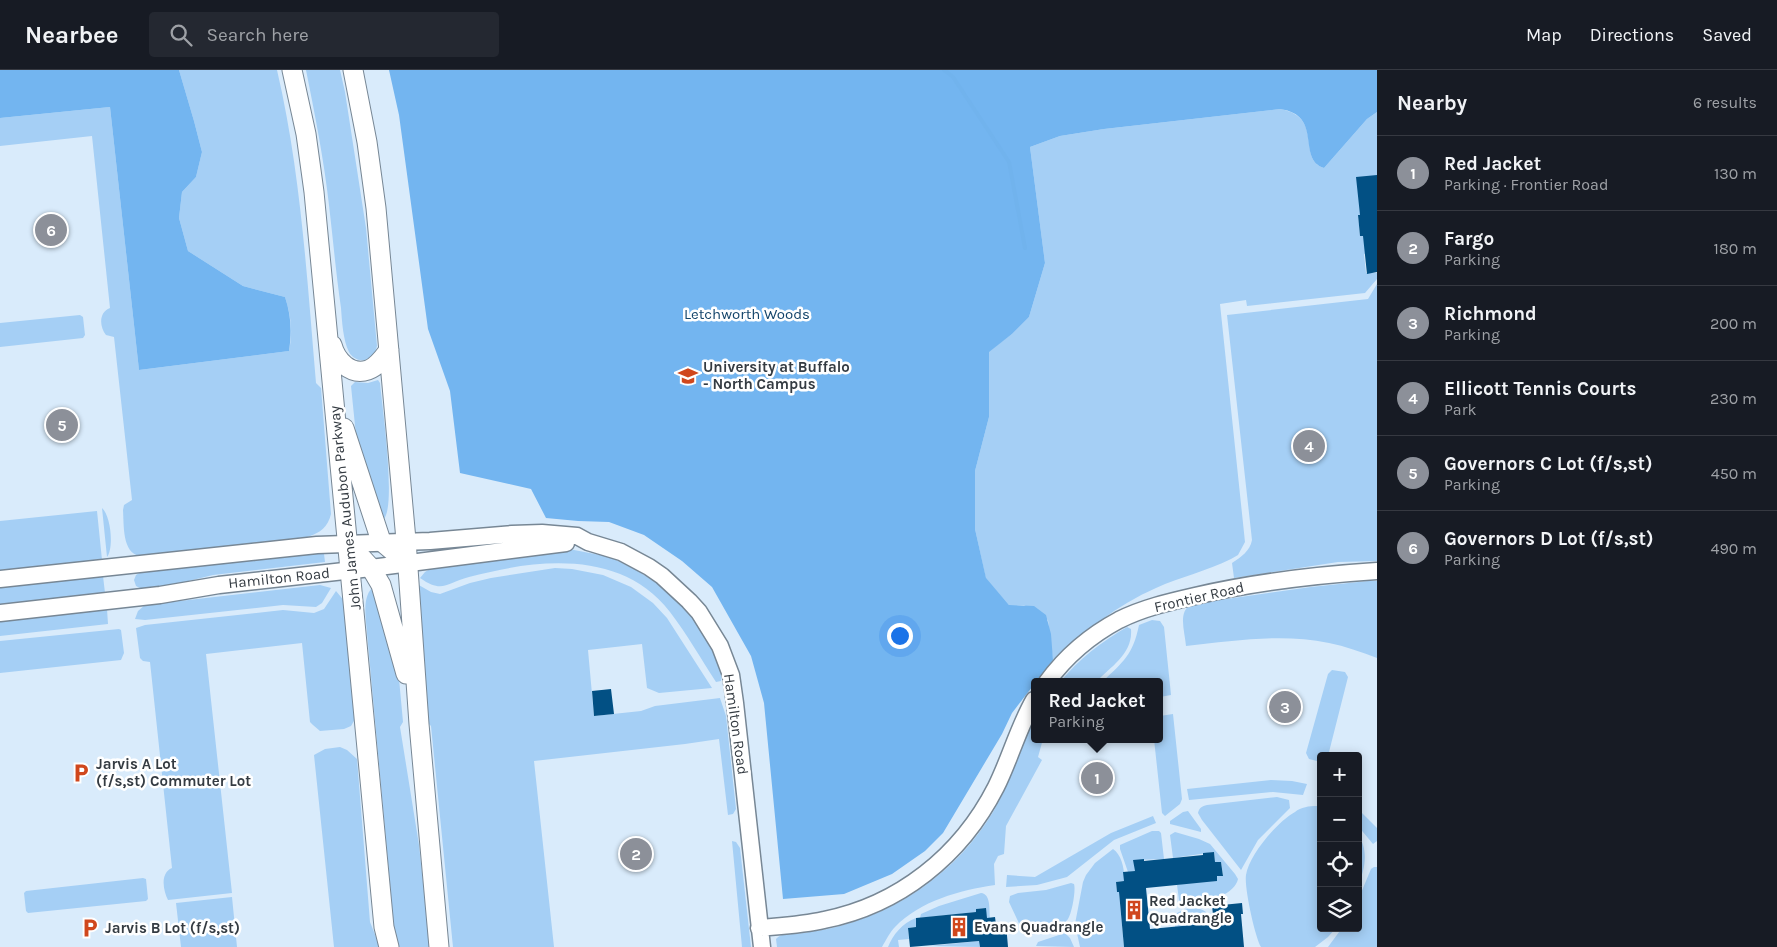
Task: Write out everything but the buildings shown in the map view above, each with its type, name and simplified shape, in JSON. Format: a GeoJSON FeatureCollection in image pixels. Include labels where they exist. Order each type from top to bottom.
{"type":"FeatureCollection","features":[{"type":"Feature","properties":{"kind":"main road","name":"John James Audubon Parkway"},"geometry":{"type":"LineString","coordinates":[[292,70],[306,134],[314,192],[352,570],[383,918],[389,947]]}},
{"type":"Feature","properties":{"kind":"main road"},"geometry":{"type":"LineString","coordinates":[[353,70],[367,142],[376,208],[406,540],[418,724],[439,947]]}},
{"type":"Feature","properties":{"kind":"main road"},"geometry":{"type":"LineString","coordinates":[[327,327],[334,354],[345,366],[358,371],[368,370],[376,365],[389,350]]}},
{"type":"Feature","properties":{"kind":"main road"},"geometry":{"type":"LineString","coordinates":[[333,393],[381,541],[407,563]]}},
{"type":"Feature","properties":{"kind":"main road"},"geometry":{"type":"LineString","coordinates":[[348,543],[371,568],[381,585],[418,724]]}},
{"type":"Feature","properties":{"kind":"street","name":"Hamilton Road"},"geometry":{"type":"LineString","coordinates":[[0,580],[307,546],[381,541],[430,541],[512,534],[542,533],[577,536],[588,542],[621,552],[662,576],[699,612],[720,646],[728,668],[733,690],[762,947]]}},
{"type":"Feature","properties":{"kind":"street","name":"Hamilton Road"},"geometry":{"type":"LineString","coordinates":[[0,613],[160,595],[219,585],[371,568],[552,544],[588,542]]}},
{"type":"Feature","properties":{"kind":"street","name":"Frontier Road"},"geometry":{"type":"LineString","coordinates":[[1050,678],[1061,664],[1098,633],[1121,619],[1159,604],[1218,590],[1256,584],[1377,570]]}},
{"type":"Feature","properties":{"kind":"street"},"geometry":{"type":"LineString","coordinates":[[759,928],[812,922],[864,909],[902,890],[939,863],[954,849],[979,816],[996,787],[1031,706]]}},
{"type":"Feature","properties":{"kind":"shaded area"},"geometry":{"type":"Polygon","coordinates":[[[179,70],[277,70],[298,187],[316,383],[321,388],[331,514],[328,523],[323,529],[307,537],[140,556],[130,550],[124,530],[124,505],[132,500],[114,337],[106,335],[101,324],[102,316],[110,308],[92,136],[0,146],[0,118],[110,107],[139,370],[289,351],[291,324],[285,297],[243,286],[188,251],[179,218],[182,192],[196,177],[202,152],[179,70]]]}},
{"type":"Feature","properties":{"kind":"shaded area"},"geometry":{"type":"Polygon","coordinates":[[[306,70],[340,70],[345,92],[366,228],[377,346],[373,355],[366,360],[357,359],[351,355],[344,336],[325,171],[306,70]]]}},
{"type":"Feature","properties":{"kind":"shaded area"},"geometry":{"type":"Polygon","coordinates":[[[1280,109],[1294,113],[1302,120],[1312,156],[1316,163],[1324,168],[1367,119],[1377,112],[1377,175],[1364,215],[1358,215],[1360,236],[1366,236],[1368,253],[1364,254],[1366,273],[1377,273],[1377,279],[1365,293],[1247,306],[1246,300],[1220,304],[1245,542],[1238,555],[1231,559],[1165,584],[1128,602],[1089,629],[1053,660],[1048,620],[1024,605],[1009,605],[986,579],[975,529],[975,471],[989,417],[989,351],[1012,334],[1029,317],[1045,263],[1030,147],[1060,136],[1104,129],[1280,109]]]}},
{"type":"Feature","properties":{"kind":"shaded area"},"geometry":{"type":"Polygon","coordinates":[[[1377,284],[1377,561],[1338,562],[1234,578],[1232,563],[1247,551],[1252,540],[1227,315],[1368,299],[1377,284]]]}},
{"type":"Feature","properties":{"kind":"shaded area"},"geometry":{"type":"Polygon","coordinates":[[[80,315],[83,317],[85,335],[83,338],[0,347],[0,323],[80,315]]]}},
{"type":"Feature","properties":{"kind":"shaded area"},"geometry":{"type":"Polygon","coordinates":[[[378,380],[380,383],[389,478],[387,512],[383,520],[358,455],[351,386],[355,382],[368,383],[378,380]]]}},
{"type":"Feature","properties":{"kind":"shaded area"},"geometry":{"type":"Polygon","coordinates":[[[102,508],[108,518],[111,540],[107,557],[102,508]]]}},
{"type":"Feature","properties":{"kind":"shaded area"},"geometry":{"type":"Polygon","coordinates":[[[97,511],[102,560],[0,572],[0,521],[97,511]]]}},
{"type":"Feature","properties":{"kind":"shaded area"},"geometry":{"type":"Polygon","coordinates":[[[569,549],[610,557],[636,570],[666,589],[692,615],[710,644],[722,675],[721,681],[716,682],[676,620],[650,592],[627,577],[603,568],[577,564],[522,566],[469,577],[444,586],[428,583],[420,578],[433,567],[569,549]]]}},
{"type":"Feature","properties":{"kind":"shaded area"},"geometry":{"type":"Polygon","coordinates":[[[298,554],[324,554],[325,562],[213,575],[172,585],[142,589],[136,586],[134,580],[136,575],[141,572],[298,554]]]}},
{"type":"Feature","properties":{"kind":"shaded area"},"geometry":{"type":"Polygon","coordinates":[[[555,568],[603,575],[631,587],[653,603],[667,618],[712,688],[659,693],[647,688],[642,644],[588,650],[594,716],[641,711],[655,706],[720,698],[726,716],[736,809],[733,814],[728,815],[719,739],[534,761],[554,947],[453,947],[431,726],[427,722],[417,584],[431,592],[440,594],[470,583],[491,578],[555,568]]]}},
{"type":"Feature","properties":{"kind":"shaded area"},"geometry":{"type":"Polygon","coordinates":[[[103,576],[105,593],[0,605],[0,587],[103,576]]]}},
{"type":"Feature","properties":{"kind":"shaded area"},"geometry":{"type":"Polygon","coordinates":[[[1377,581],[1377,658],[1335,644],[1311,640],[1275,638],[1186,646],[1183,617],[1187,607],[1192,604],[1377,581]]]}},
{"type":"Feature","properties":{"kind":"shaded area"},"geometry":{"type":"Polygon","coordinates":[[[320,585],[331,588],[322,603],[316,607],[283,605],[145,620],[135,619],[138,611],[145,605],[320,585]]]}},
{"type":"Feature","properties":{"kind":"shaded area"},"geometry":{"type":"Polygon","coordinates":[[[372,588],[398,668],[403,722],[400,727],[419,845],[430,947],[397,947],[395,939],[365,609],[366,599],[372,588]]]}},
{"type":"Feature","properties":{"kind":"shaded area"},"geometry":{"type":"Polygon","coordinates":[[[336,591],[346,603],[355,719],[351,726],[344,729],[320,731],[310,722],[302,643],[206,654],[232,893],[168,900],[164,887],[164,878],[168,870],[172,868],[150,662],[143,661],[140,658],[136,628],[145,625],[283,610],[314,613],[324,609],[336,591]]]}},
{"type":"Feature","properties":{"kind":"shaded area"},"geometry":{"type":"Polygon","coordinates":[[[107,609],[108,624],[0,636],[0,621],[107,609]]]}},
{"type":"Feature","properties":{"kind":"shaded area"},"geometry":{"type":"Polygon","coordinates":[[[1152,620],[1160,621],[1164,627],[1171,695],[1163,696],[1163,678],[1106,678],[1130,651],[1139,625],[1152,620]]]}},
{"type":"Feature","properties":{"kind":"shaded area"},"geometry":{"type":"Polygon","coordinates":[[[1127,627],[1131,629],[1131,638],[1125,653],[1100,678],[1064,678],[1075,666],[1108,639],[1127,627]]]}},
{"type":"Feature","properties":{"kind":"shaded area"},"geometry":{"type":"Polygon","coordinates":[[[121,630],[124,653],[121,660],[0,673],[0,641],[121,630]]]}},
{"type":"Feature","properties":{"kind":"shaded area"},"geometry":{"type":"Polygon","coordinates":[[[1332,670],[1345,672],[1348,677],[1329,752],[1317,752],[1317,761],[1309,759],[1306,753],[1328,674],[1332,670]]]}},
{"type":"Feature","properties":{"kind":"shaded area"},"geometry":{"type":"Polygon","coordinates":[[[1173,714],[1182,799],[1180,804],[1165,816],[1162,813],[1154,743],[1163,743],[1163,716],[1173,714]]]}},
{"type":"Feature","properties":{"kind":"shaded area"},"geometry":{"type":"Polygon","coordinates":[[[1031,727],[1031,743],[1042,743],[1038,757],[1042,760],[1006,826],[1004,854],[998,856],[994,864],[995,885],[941,898],[916,910],[895,927],[882,947],[777,947],[776,939],[782,935],[833,928],[880,912],[924,887],[944,871],[978,834],[992,813],[1004,791],[1031,727]]]}},
{"type":"Feature","properties":{"kind":"shaded area"},"geometry":{"type":"Polygon","coordinates":[[[340,747],[347,750],[357,759],[370,922],[380,947],[334,947],[314,755],[325,749],[340,747]]]}},
{"type":"Feature","properties":{"kind":"shaded area"},"geometry":{"type":"Polygon","coordinates":[[[1271,780],[1307,784],[1303,795],[1273,792],[1189,800],[1187,789],[1271,780]]]}},
{"type":"Feature","properties":{"kind":"shaded area"},"geometry":{"type":"Polygon","coordinates":[[[1277,797],[1289,800],[1290,808],[1258,840],[1241,870],[1202,820],[1198,813],[1199,810],[1207,805],[1277,797]]]}},
{"type":"Feature","properties":{"kind":"shaded area"},"geometry":{"type":"Polygon","coordinates":[[[1317,806],[1317,932],[1332,932],[1315,947],[1261,947],[1248,900],[1246,875],[1248,867],[1258,849],[1280,823],[1300,809],[1317,806]]]}},
{"type":"Feature","properties":{"kind":"shaded area"},"geometry":{"type":"Polygon","coordinates":[[[1188,811],[1201,829],[1201,832],[1170,824],[1170,821],[1183,812],[1188,811]]]}},
{"type":"Feature","properties":{"kind":"shaded area"},"geometry":{"type":"Polygon","coordinates":[[[1362,813],[1377,828],[1377,841],[1373,844],[1362,831],[1362,813]]]}},
{"type":"Feature","properties":{"kind":"shaded area"},"geometry":{"type":"Polygon","coordinates":[[[1153,816],[1156,823],[1114,840],[1067,877],[1037,885],[1006,887],[1007,875],[1035,877],[1111,833],[1153,816]]]}},
{"type":"Feature","properties":{"kind":"shaded area"},"geometry":{"type":"Polygon","coordinates":[[[1152,831],[1159,831],[1161,833],[1164,859],[1134,860],[1135,871],[1128,872],[1120,845],[1152,831]]]}},
{"type":"Feature","properties":{"kind":"shaded area"},"geometry":{"type":"Polygon","coordinates":[[[1175,832],[1210,844],[1238,879],[1230,891],[1205,902],[1188,903],[1179,900],[1177,885],[1223,875],[1221,862],[1215,863],[1214,852],[1173,858],[1170,835],[1175,832]]]}},
{"type":"Feature","properties":{"kind":"shaded area"},"geometry":{"type":"Polygon","coordinates":[[[732,841],[736,842],[740,848],[751,947],[742,947],[732,841]]]}},
{"type":"Feature","properties":{"kind":"shaded area"},"geometry":{"type":"Polygon","coordinates":[[[1362,843],[1364,847],[1365,860],[1362,873],[1362,843]]]}},
{"type":"Feature","properties":{"kind":"shaded area"},"geometry":{"type":"Polygon","coordinates":[[[1113,849],[1121,859],[1124,873],[1124,881],[1116,882],[1117,892],[1119,892],[1124,947],[1080,947],[1075,924],[1083,882],[1095,863],[1113,849]]]}},
{"type":"Feature","properties":{"kind":"shaded area"},"geometry":{"type":"Polygon","coordinates":[[[1377,867],[1377,947],[1328,947],[1339,932],[1362,932],[1362,890],[1371,869],[1377,867]]]}},
{"type":"Feature","properties":{"kind":"shaded area"},"geometry":{"type":"Polygon","coordinates":[[[146,879],[148,899],[146,901],[28,913],[26,911],[24,893],[26,891],[146,879]]]}},
{"type":"Feature","properties":{"kind":"shaded area"},"geometry":{"type":"Polygon","coordinates":[[[1071,883],[1074,884],[1074,891],[1068,919],[1047,931],[1034,935],[1024,934],[1009,902],[1010,896],[1018,893],[1046,890],[1071,883]]]}},
{"type":"Feature","properties":{"kind":"shaded area"},"geometry":{"type":"Polygon","coordinates":[[[981,893],[988,899],[990,918],[987,918],[985,908],[976,909],[976,912],[920,918],[921,914],[939,906],[981,893]]]}},
{"type":"Feature","properties":{"kind":"shaded area"},"geometry":{"type":"Polygon","coordinates":[[[232,897],[237,947],[181,947],[176,903],[232,897]]]}},
{"type":"Feature","properties":{"kind":"shaded area"},"geometry":{"type":"Polygon","coordinates":[[[1185,909],[1205,911],[1208,914],[1210,923],[1175,927],[1175,914],[1185,909]]]}},
{"type":"Feature","properties":{"kind":"shaded area"},"geometry":{"type":"Polygon","coordinates":[[[916,918],[916,927],[908,928],[909,939],[898,940],[899,947],[888,947],[899,930],[906,923],[916,918]]]}},
{"type":"Feature","properties":{"kind":"shaded area"},"geometry":{"type":"Polygon","coordinates":[[[1065,933],[1070,938],[1074,947],[1036,946],[1038,942],[1065,933]]]}},
{"type":"Feature","properties":{"kind":"shaded area"},"geometry":{"type":"Polygon","coordinates":[[[979,941],[980,947],[929,946],[979,941]]]}},
{"type":"Feature","properties":{"kind":"green space"},"geometry":{"type":"Polygon","coordinates":[[[0,70],[179,70],[202,152],[196,177],[182,192],[179,218],[188,251],[243,286],[285,297],[290,323],[289,351],[139,370],[110,107],[0,118],[0,70]]]}},
{"type":"Feature","properties":{"kind":"green space","name":"Letchworth Woods"},"geometry":{"type":"Polygon","coordinates":[[[389,70],[1377,70],[1377,112],[1367,119],[1324,168],[1316,163],[1312,156],[1306,128],[1302,119],[1293,113],[1280,109],[1104,129],[1060,136],[1030,147],[1045,263],[1029,317],[1012,334],[989,352],[989,417],[975,471],[975,529],[986,578],[1009,605],[1034,606],[1046,615],[1051,634],[1053,660],[1039,678],[1031,678],[1031,688],[1012,713],[1002,734],[943,833],[925,851],[892,874],[844,894],[783,899],[764,703],[751,656],[712,587],[682,561],[644,535],[609,522],[546,518],[531,489],[460,473],[450,391],[428,329],[399,115],[389,70]]]}},
{"type":"Feature","properties":{"kind":"waterway"},"geometry":{"type":"LineString","coordinates":[[944,70],[953,77],[1009,162],[1025,248]]}},
{"type":"Feature","properties":{"kind":"place","name":"Governors D Lot (f/s,st)"},"geometry":{"type":"Point","coordinates":[51,230]}},
{"type":"Feature","properties":{"kind":"place","name":"University at Buffalo - North Campus"},"geometry":{"type":"Point","coordinates":[688,376]}},
{"type":"Feature","properties":{"kind":"place","name":"Governors C Lot (f/s,st)"},"geometry":{"type":"Point","coordinates":[62,425]}},
{"type":"Feature","properties":{"kind":"place","name":"Ellicott Tennis Courts"},"geometry":{"type":"Point","coordinates":[1309,446]}},
{"type":"Feature","properties":{"kind":"place","name":"Richmond"},"geometry":{"type":"Point","coordinates":[1285,707]}},
{"type":"Feature","properties":{"kind":"place","name":"Jarvis A Lot (f/s,st) Commuter Lot"},"geometry":{"type":"Point","coordinates":[81,773]}},
{"type":"Feature","properties":{"kind":"place","name":"Red Jacket"},"geometry":{"type":"Point","coordinates":[1097,778]}},
{"type":"Feature","properties":{"kind":"place","name":"Fargo"},"geometry":{"type":"Point","coordinates":[636,854]}},
{"type":"Feature","properties":{"kind":"place","name":"Red Jacket Quadrangle"},"geometry":{"type":"Point","coordinates":[1134,910]}},
{"type":"Feature","properties":{"kind":"place","name":"Evans Quadrangle"},"geometry":{"type":"Point","coordinates":[959,927]}},
{"type":"Feature","properties":{"kind":"place","name":"Jarvis B Lot (f/s,st)"},"geometry":{"type":"Point","coordinates":[90,928]}}]}
